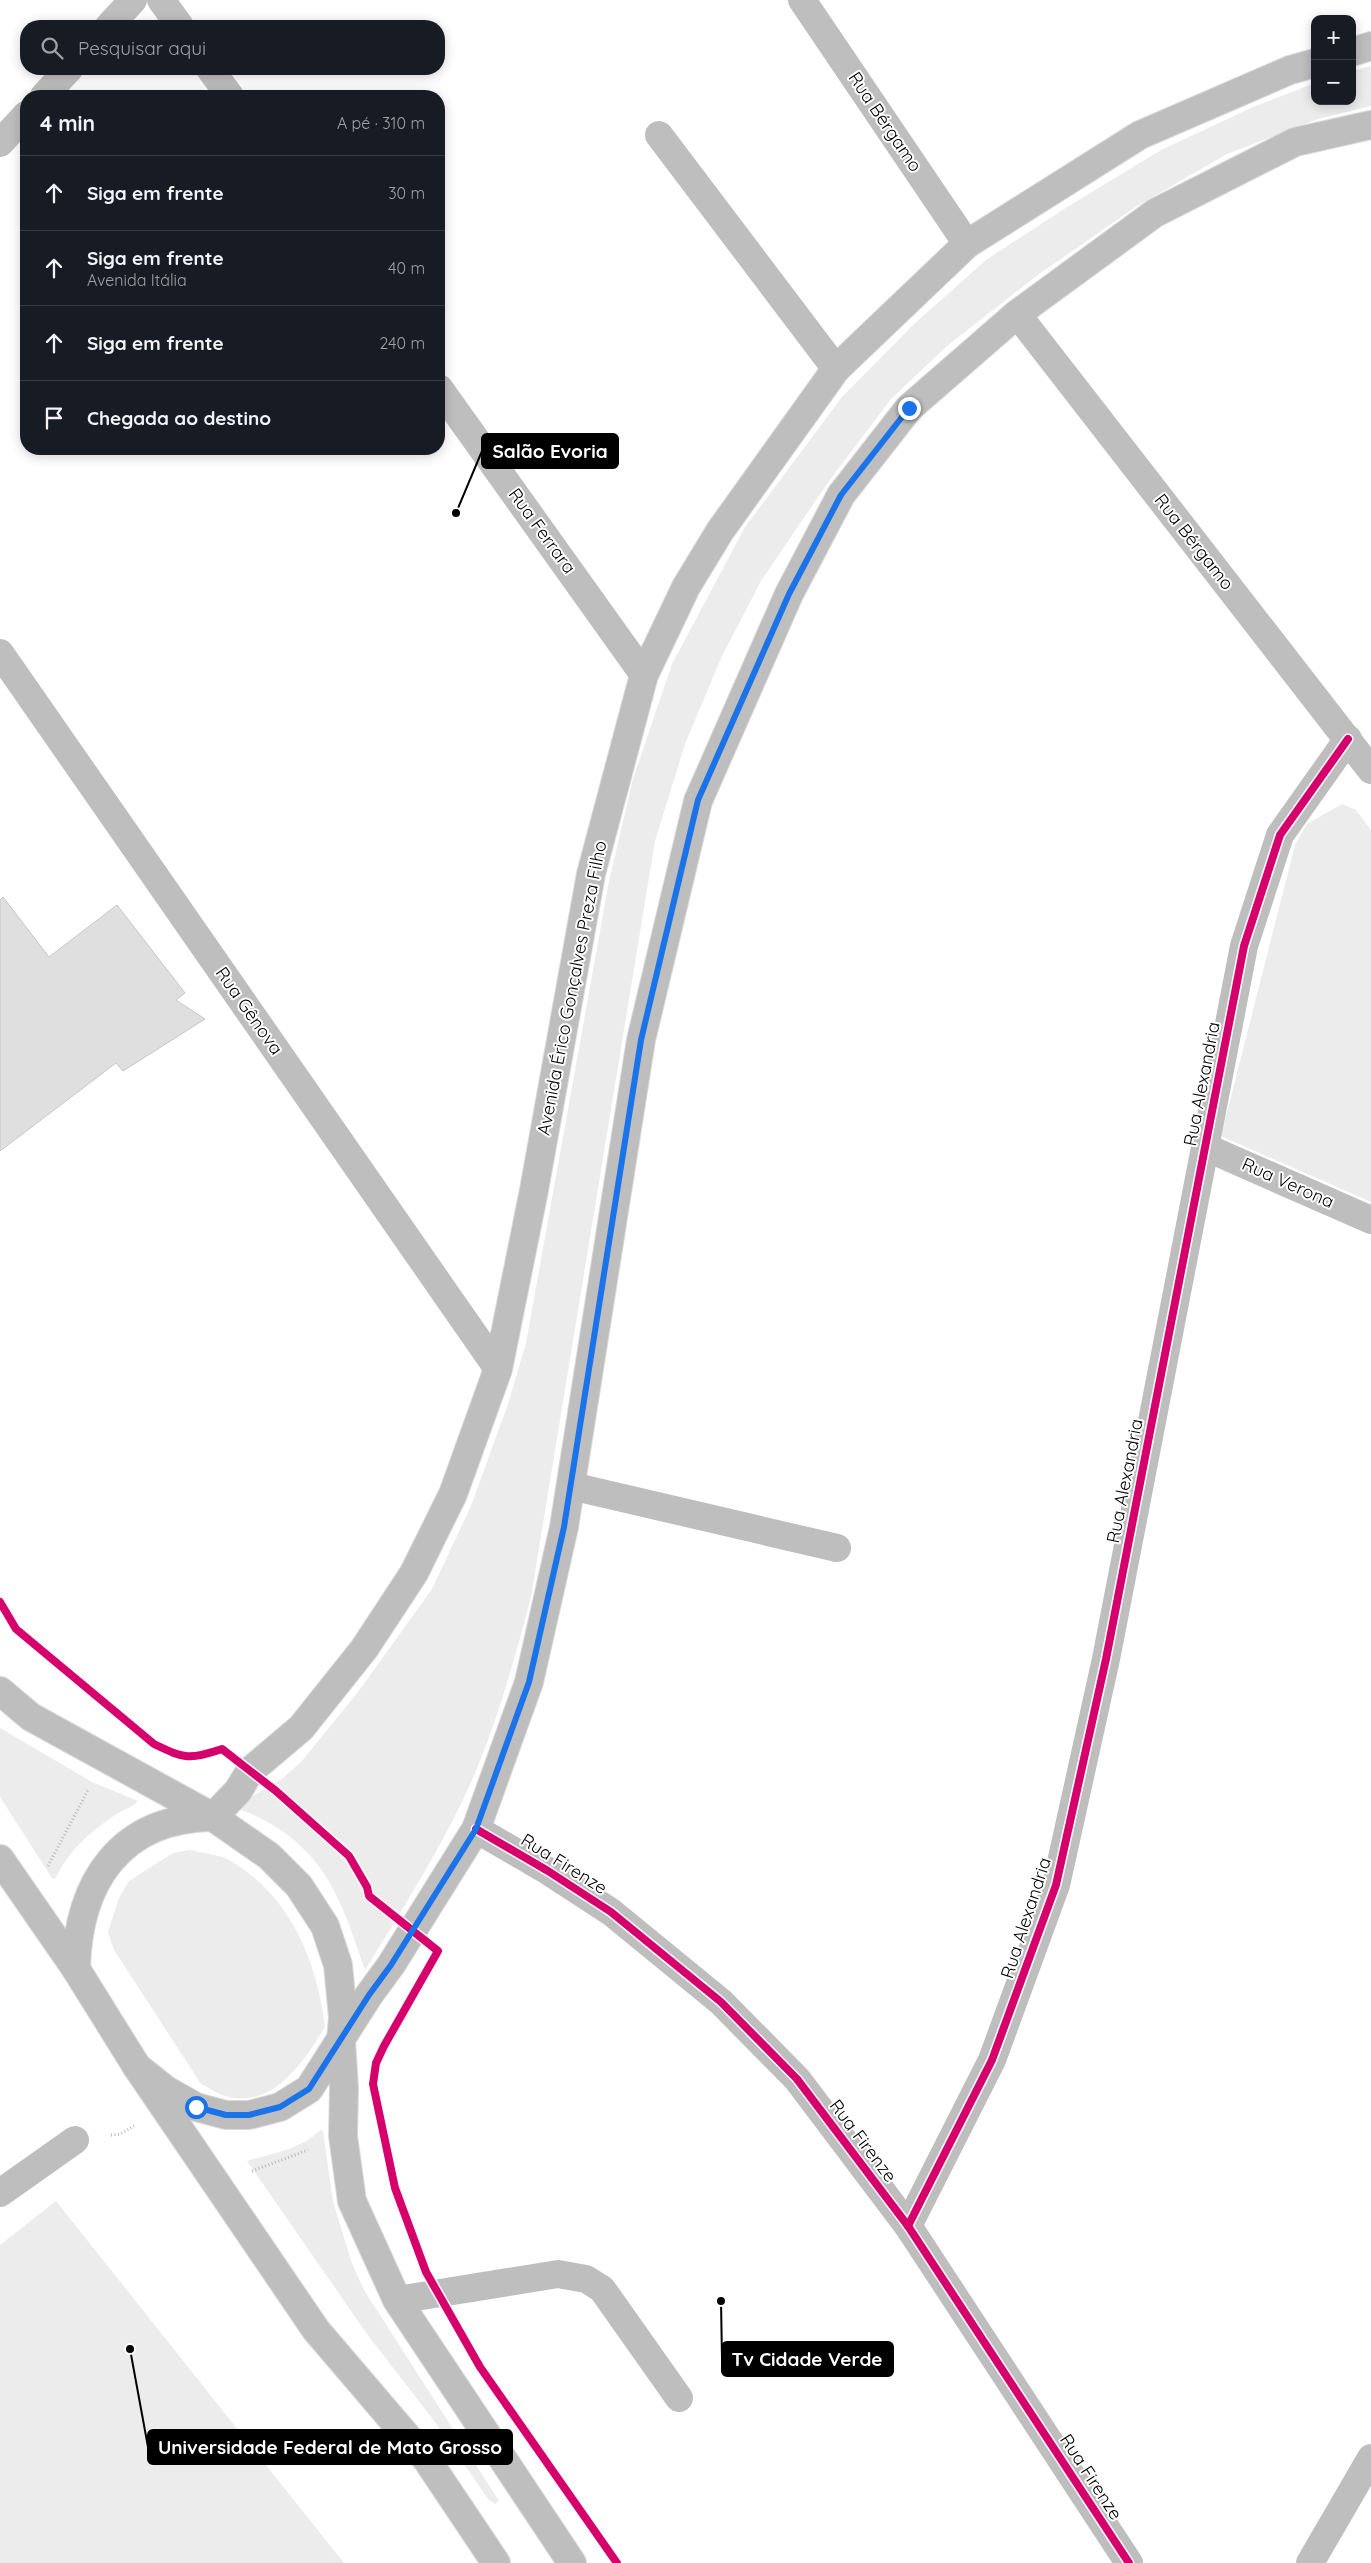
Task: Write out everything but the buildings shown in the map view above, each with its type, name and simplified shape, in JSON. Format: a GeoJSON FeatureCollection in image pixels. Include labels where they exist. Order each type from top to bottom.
{"type":"FeatureCollection","features":[{"type":"Feature","properties":{"kind":"main road"},"geometry":{"type":"LineString","coordinates":[[115,20],[133,0]]}},
{"type":"Feature","properties":{"kind":"main road"},"geometry":{"type":"LineString","coordinates":[[161,0],[176,20]]}},
{"type":"Feature","properties":{"kind":"main road","name":"Rua Bérgamo"},"geometry":{"type":"LineString","coordinates":[[802,0],[967,244]]}},
{"type":"Feature","properties":{"kind":"main road"},"geometry":{"type":"LineString","coordinates":[[1356,51],[1371,46]]}},
{"type":"Feature","properties":{"kind":"main road","name":"Avenida Érico Gonçalves Preza Filho"},"geometry":{"type":"LineString","coordinates":[[213,1817],[238,1791],[250,1771],[301,1728],[364,1649],[414,1573],[453,1494],[498,1369],[534,1190],[591,874],[644,675],[686,587],[720,531],[836,369],[967,244],[1140,135],[1290,70],[1311,64]]}},
{"type":"Feature","properties":{"kind":"main road"},"geometry":{"type":"LineString","coordinates":[[50,90],[63,75]]}},
{"type":"Feature","properties":{"kind":"main road"},"geometry":{"type":"LineString","coordinates":[[214,75],[226,90]]}},
{"type":"Feature","properties":{"kind":"main road"},"geometry":{"type":"LineString","coordinates":[[0,143],[20,121]]}},
{"type":"Feature","properties":{"kind":"main road"},"geometry":{"type":"LineString","coordinates":[[137,2067],[166,2090],[196,2107],[226,2115],[249,2115],[280,2107],[309,2089],[476,1829],[529,1682],[564,1527],[641,1040],[698,800],[789,594],[841,495],[909,408],[1017,314],[1155,213],[1296,142],[1371,125]]}},
{"type":"Feature","properties":{"kind":"main road"},"geometry":{"type":"LineString","coordinates":[[659,135],[836,369]]}},
{"type":"Feature","properties":{"kind":"main road","name":"Rua Bérgamo"},"geometry":{"type":"LineString","coordinates":[[1017,314],[1371,770]]}},
{"type":"Feature","properties":{"kind":"main road","name":"Rua Ferrara"},"geometry":{"type":"LineString","coordinates":[[445,396],[644,675]]}},
{"type":"Feature","properties":{"kind":"main road","name":"Rua Gênova"},"geometry":{"type":"LineString","coordinates":[[0,653],[498,1369]]}},
{"type":"Feature","properties":{"kind":"main road","name":"Rua Alexandria"},"geometry":{"type":"LineString","coordinates":[[908,2226],[992,2060],[1056,1885],[1106,1659],[1244,946],[1280,835],[1348,739]]}},
{"type":"Feature","properties":{"kind":"main road","name":"Rua Verona"},"geometry":{"type":"LineString","coordinates":[[1205,1147],[1371,1220]]}},
{"type":"Feature","properties":{"kind":"main road"},"geometry":{"type":"LineString","coordinates":[[571,1486],[837,1548]]}},
{"type":"Feature","properties":{"kind":"main road"},"geometry":{"type":"LineString","coordinates":[[0,1691],[31,1717],[213,1817],[269,1856],[299,1886],[325,1926],[338,1964],[344,2017],[341,2040],[344,2088],[342,2136],[352,2201],[397,2300],[572,2563]]}},
{"type":"Feature","properties":{"kind":"main road"},"geometry":{"type":"LineString","coordinates":[[76,1969],[76,1947],[81,1925],[89,1897],[104,1867],[124,1846],[165,1824],[192,1817],[213,1817]]}},
{"type":"Feature","properties":{"kind":"main road","name":"Rua Firenze"},"geometry":{"type":"LineString","coordinates":[[476,1829],[548,1871],[611,1912],[722,2002],[797,2079],[908,2226],[1130,2563]]}},
{"type":"Feature","properties":{"kind":"main road"},"geometry":{"type":"LineString","coordinates":[[0,1859],[76,1969],[137,2067],[316,2330],[427,2460],[496,2563]]}},
{"type":"Feature","properties":{"kind":"main road"},"geometry":{"type":"LineString","coordinates":[[0,2193],[75,2140]]}},
{"type":"Feature","properties":{"kind":"main road"},"geometry":{"type":"LineString","coordinates":[[397,2300],[558,2274],[586,2279],[602,2289],[679,2398]]}},
{"type":"Feature","properties":{"kind":"main road"},"geometry":{"type":"LineString","coordinates":[[1310,2563],[1371,2458]]}},
{"type":"Feature","properties":{"kind":"path"},"geometry":{"type":"LineString","coordinates":[[47,1869],[92,1782]]}},
{"type":"Feature","properties":{"kind":"path"},"geometry":{"type":"LineString","coordinates":[[75,2140],[120,2134],[163,2105]]}},
{"type":"Feature","properties":{"kind":"path"},"geometry":{"type":"LineString","coordinates":[[252,2171],[316,2147]]}},
{"type":"Feature","properties":{"kind":"shaded area"},"geometry":{"type":"Polygon","coordinates":[[[1371,66],[1371,106],[1318,119],[1227,154],[1137,206],[1035,277],[947,346],[891,399],[829,481],[761,581],[722,656],[685,744],[655,841],[531,1597],[512,1666],[490,1733],[473,1778],[461,1803],[422,1875],[365,1970],[345,1915],[322,1870],[306,1851],[287,1835],[263,1820],[234,1807],[283,1778],[302,1761],[358,1692],[432,1589],[471,1506],[508,1404],[526,1343],[609,881],[633,779],[672,664],[745,527],[842,397],[914,324],[986,260],[1064,209],[1161,150],[1251,108],[1311,85],[1311,105],[1356,105],[1356,70],[1371,66]]]}},
{"type":"Feature","properties":{"kind":"shaded area"},"geometry":{"type":"Polygon","coordinates":[[[1342,804],[1356,810],[1371,830],[1371,1202],[1221,1136],[1295,845],[1307,824],[1342,804]]]}},
{"type":"Feature","properties":{"kind":"shaded area"},"geometry":{"type":"Polygon","coordinates":[[[0,1728],[92,1782],[138,1801],[115,1815],[80,1843],[67,1859],[55,1879],[52,1878],[0,1797],[0,1728]]]}},
{"type":"Feature","properties":{"kind":"shaded area"},"geometry":{"type":"Polygon","coordinates":[[[190,1850],[227,1859],[249,1873],[267,1890],[283,1909],[296,1931],[307,1953],[315,1977],[325,2027],[296,2069],[284,2081],[256,2097],[240,2098],[222,2095],[201,2084],[114,1950],[108,1932],[119,1898],[129,1881],[173,1853],[190,1850]]]}},
{"type":"Feature","properties":{"kind":"shaded area"},"geometry":{"type":"Polygon","coordinates":[[[320,2130],[323,2131],[333,2201],[351,2261],[364,2290],[499,2501],[495,2504],[488,2499],[435,2422],[367,2334],[247,2161],[305,2142],[320,2130]]]}},
{"type":"Feature","properties":{"kind":"shaded area"},"geometry":{"type":"Polygon","coordinates":[[[56,2201],[344,2563],[0,2563],[0,2245],[56,2201]]]}},
{"type":"Feature","properties":{"kind":"cycle path"},"geometry":{"type":"LineString","coordinates":[[908,2226],[992,2060],[1056,1885],[1106,1659],[1244,946],[1280,835],[1348,739]]}},
{"type":"Feature","properties":{"kind":"cycle path"},"geometry":{"type":"LineString","coordinates":[[0,1602],[16,1629],[154,1744],[173,1753],[187,1756],[202,1755],[222,1749],[276,1791],[349,1856],[367,1887],[369,1896],[438,1951],[376,2063],[373,2084],[395,2188],[426,2272],[480,2367],[617,2563]]}},
{"type":"Feature","properties":{"kind":"cycle path"},"geometry":{"type":"LineString","coordinates":[[476,1829],[548,1871],[611,1912],[721,2002],[797,2079],[908,2226],[1129,2563]]}},
{"type":"Feature","properties":{"kind":"place","name":"Salão Evoria"},"geometry":{"type":"Point","coordinates":[456,513]}},
{"type":"Feature","properties":{"kind":"place","name":"Tv Cidade Verde"},"geometry":{"type":"Point","coordinates":[721,2301]}},
{"type":"Feature","properties":{"kind":"place","name":"Universidade Federal de Mato Grosso"},"geometry":{"type":"Point","coordinates":[130,2349]}},
{"type":"Feature","properties":{"kind":"route"},"geometry":{"type":"LineString","coordinates":[[196,2107],[226,2115],[249,2115],[280,2107],[309,2089],[369,1995],[413,1931],[476,1829],[529,1682],[564,1527],[641,1040],[698,800],[789,594],[841,495],[909,408]]}}]}
